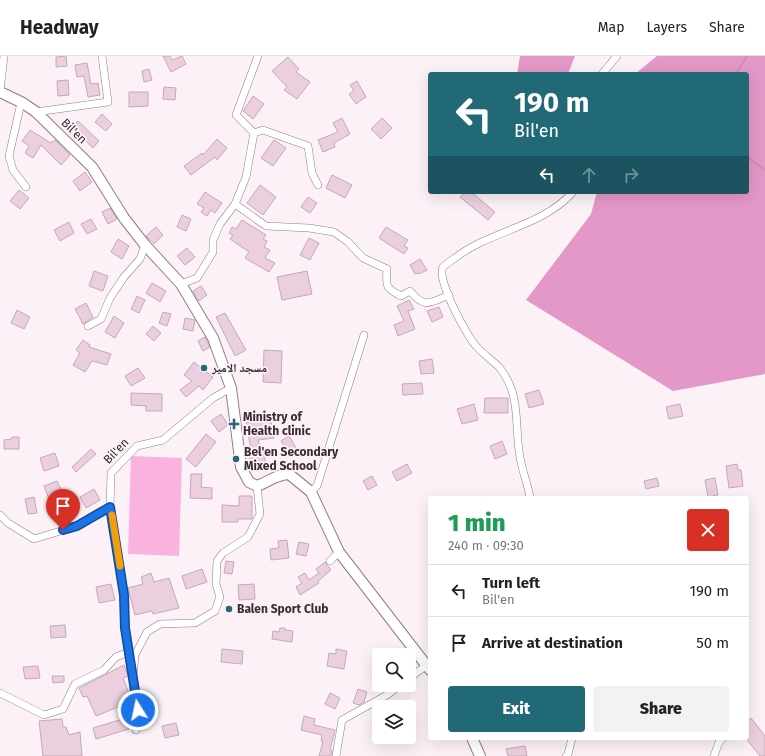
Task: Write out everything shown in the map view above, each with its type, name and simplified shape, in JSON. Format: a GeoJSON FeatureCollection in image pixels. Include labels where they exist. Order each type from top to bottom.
{"type":"FeatureCollection","features":[{"type":"Feature","properties":{"kind":"street"},"geometry":{"type":"LineString","coordinates":[[0,91],[4,56]]}},
{"type":"Feature","properties":{"kind":"street"},"geometry":{"type":"LineString","coordinates":[[36,112],[108,102],[102,56]]}},
{"type":"Feature","properties":{"kind":"street"},"geometry":{"type":"LineString","coordinates":[[254,133],[236,115],[258,56]]}},
{"type":"Feature","properties":{"kind":"street"},"geometry":{"type":"LineString","coordinates":[[604,72],[617,56]]}},
{"type":"Feature","properties":{"kind":"street","name":"Bil'en"},"geometry":{"type":"LineString","coordinates":[[0,91],[23,103],[36,112],[92,167],[124,218],[145,245],[180,284],[213,338],[231,388],[241,467],[249,482],[257,486]]}},
{"type":"Feature","properties":{"kind":"street"},"geometry":{"type":"LineString","coordinates":[[23,103],[20,107],[9,156],[14,170],[26,187]]}},
{"type":"Feature","properties":{"kind":"street"},"geometry":{"type":"LineString","coordinates":[[254,133],[263,130],[308,146],[312,173],[318,185]]}},
{"type":"Feature","properties":{"kind":"street"},"geometry":{"type":"LineString","coordinates":[[180,284],[197,278],[213,252],[213,240],[220,224],[235,204],[246,177],[254,133]]}},
{"type":"Feature","properties":{"kind":"street"},"geometry":{"type":"LineString","coordinates":[[530,496],[520,456],[518,418],[514,393],[499,368],[476,346],[461,322],[442,275],[443,267],[462,253],[491,237],[516,229],[540,217],[564,202],[571,194]]}},
{"type":"Feature","properties":{"kind":"street"},"geometry":{"type":"LineString","coordinates":[[235,204],[266,226],[334,232],[348,242],[363,258],[387,269],[386,284],[389,290],[401,296],[410,291],[418,301],[428,304],[449,295]]}},
{"type":"Feature","properties":{"kind":"street"},"geometry":{"type":"LineString","coordinates":[[88,326],[101,319],[110,298],[124,277],[140,259],[145,245]]}},
{"type":"Feature","properties":{"kind":"street"},"geometry":{"type":"LineString","coordinates":[[311,492],[317,486],[364,335]]}},
{"type":"Feature","properties":{"kind":"street","name":"Bil'en"},"geometry":{"type":"LineString","coordinates":[[133,676],[125,628],[124,595],[110,507],[111,473],[137,446],[163,440],[213,398],[231,388]]}},
{"type":"Feature","properties":{"kind":"street"},"geometry":{"type":"LineString","coordinates":[[136,730],[138,710],[133,676],[135,655],[147,632],[160,624],[195,623],[215,611],[220,597],[216,584],[217,561],[223,553],[248,537],[260,514],[257,486],[278,475],[289,474],[311,492],[340,552],[428,667],[416,674]]}},
{"type":"Feature","properties":{"kind":"street"},"geometry":{"type":"LineString","coordinates":[[0,515],[8,523],[34,539],[77,526],[110,507]]}},
{"type":"Feature","properties":{"kind":"street"},"geometry":{"type":"LineString","coordinates":[[330,561],[340,552]]}},
{"type":"Feature","properties":{"kind":"street"},"geometry":{"type":"LineString","coordinates":[[0,693],[44,715],[57,711],[63,708],[75,684],[104,670],[116,657],[129,652]]}},
{"type":"Feature","properties":{"kind":"street"},"geometry":{"type":"LineString","coordinates":[[336,756],[342,720],[391,692]]}},
{"type":"Feature","properties":{"kind":"street"},"geometry":{"type":"LineString","coordinates":[[473,740],[480,756]]}},
{"type":"Feature","properties":{"kind":"street"},"geometry":{"type":"LineString","coordinates":[[566,756],[568,754],[572,740]]}},
{"type":"Feature","properties":{"kind":"street"},"geometry":{"type":"LineString","coordinates":[[714,756],[721,740]]}},
{"type":"Feature","properties":{"kind":"shaded area"},"geometry":{"type":"Polygon","coordinates":[[[520,56],[575,56],[569,72],[517,72],[520,56]]]}},
{"type":"Feature","properties":{"kind":"shaded area"},"geometry":{"type":"Polygon","coordinates":[[[657,56],[765,56],[765,374],[673,391],[526,300],[591,214],[596,194],[749,194],[749,72],[637,72],[657,56]]]}},
{"type":"Feature","properties":{"kind":"shaded area"},"geometry":{"type":"Polygon","coordinates":[[[131,456],[182,458],[179,556],[128,554],[131,456]]]}},
{"type":"Feature","properties":{"kind":"building"},"geometry":{"type":"Polygon","coordinates":[[[66,56],[67,66],[56,67],[56,57],[66,56]]]}},
{"type":"Feature","properties":{"kind":"building"},"geometry":{"type":"Polygon","coordinates":[[[163,56],[170,56],[172,60],[182,56],[186,64],[171,72],[163,56]]]}},
{"type":"Feature","properties":{"kind":"building"},"geometry":{"type":"Polygon","coordinates":[[[288,57],[299,69],[296,72],[310,82],[297,99],[284,90],[287,87],[272,71],[288,57]]]}},
{"type":"Feature","properties":{"kind":"building"},"geometry":{"type":"Polygon","coordinates":[[[87,63],[91,84],[98,83],[100,95],[88,97],[84,76],[77,77],[75,65],[87,63]]]}},
{"type":"Feature","properties":{"kind":"building"},"geometry":{"type":"Polygon","coordinates":[[[149,69],[152,80],[144,82],[142,71],[149,69]]]}},
{"type":"Feature","properties":{"kind":"building"},"geometry":{"type":"Polygon","coordinates":[[[68,80],[69,95],[58,96],[57,81],[68,80]]]}},
{"type":"Feature","properties":{"kind":"building"},"geometry":{"type":"Polygon","coordinates":[[[357,81],[366,97],[356,104],[349,94],[354,91],[350,85],[357,81]]]}},
{"type":"Feature","properties":{"kind":"building"},"geometry":{"type":"Polygon","coordinates":[[[164,87],[176,88],[175,100],[163,99],[164,87]]]}},
{"type":"Feature","properties":{"kind":"building"},"geometry":{"type":"Polygon","coordinates":[[[129,92],[148,92],[148,106],[129,107],[129,92]]]}},
{"type":"Feature","properties":{"kind":"building"},"geometry":{"type":"Polygon","coordinates":[[[253,96],[264,104],[253,119],[243,111],[253,96]]]}},
{"type":"Feature","properties":{"kind":"building"},"geometry":{"type":"Polygon","coordinates":[[[102,114],[112,124],[106,131],[95,122],[102,114]]]}},
{"type":"Feature","properties":{"kind":"building"},"geometry":{"type":"Polygon","coordinates":[[[342,118],[350,134],[334,143],[335,147],[323,152],[318,140],[338,132],[333,123],[342,118]]]}},
{"type":"Feature","properties":{"kind":"building"},"geometry":{"type":"Polygon","coordinates":[[[382,118],[392,128],[381,139],[371,129],[382,118]]]}},
{"type":"Feature","properties":{"kind":"building"},"geometry":{"type":"Polygon","coordinates":[[[78,121],[99,141],[93,148],[72,128],[78,121]]]}},
{"type":"Feature","properties":{"kind":"building"},"geometry":{"type":"Polygon","coordinates":[[[30,130],[51,143],[55,140],[70,155],[61,165],[41,145],[33,158],[25,153],[29,146],[22,141],[30,130]]]}},
{"type":"Feature","properties":{"kind":"building"},"geometry":{"type":"Polygon","coordinates":[[[217,139],[227,148],[217,160],[215,157],[191,175],[184,166],[202,153],[203,155],[217,139]]]}},
{"type":"Feature","properties":{"kind":"building"},"geometry":{"type":"Polygon","coordinates":[[[274,140],[286,148],[273,166],[261,158],[274,140]]]}},
{"type":"Feature","properties":{"kind":"building"},"geometry":{"type":"Polygon","coordinates":[[[85,172],[92,182],[80,191],[73,181],[85,172]]]}},
{"type":"Feature","properties":{"kind":"building"},"geometry":{"type":"Polygon","coordinates":[[[332,175],[352,185],[345,198],[326,188],[332,175]]]}},
{"type":"Feature","properties":{"kind":"building"},"geometry":{"type":"Polygon","coordinates":[[[260,185],[276,197],[263,215],[247,203],[260,185]]]}},
{"type":"Feature","properties":{"kind":"building"},"geometry":{"type":"Polygon","coordinates":[[[19,190],[29,198],[20,209],[10,201],[19,190]]]}},
{"type":"Feature","properties":{"kind":"building"},"geometry":{"type":"Polygon","coordinates":[[[205,192],[222,203],[215,213],[211,210],[207,216],[201,212],[204,208],[197,204],[205,192]]]}},
{"type":"Feature","properties":{"kind":"building"},"geometry":{"type":"Polygon","coordinates":[[[463,194],[473,194],[495,212],[488,220],[460,197],[463,194]]]}},
{"type":"Feature","properties":{"kind":"building"},"geometry":{"type":"Polygon","coordinates":[[[308,197],[317,203],[310,213],[301,207],[308,197]]]}},
{"type":"Feature","properties":{"kind":"building"},"geometry":{"type":"Polygon","coordinates":[[[110,208],[117,219],[108,224],[102,212],[110,208]]]}},
{"type":"Feature","properties":{"kind":"building"},"geometry":{"type":"Polygon","coordinates":[[[182,215],[191,219],[186,231],[177,227],[182,215]]]}},
{"type":"Feature","properties":{"kind":"building"},"geometry":{"type":"Polygon","coordinates":[[[91,219],[97,229],[87,234],[81,224],[91,219]]]}},
{"type":"Feature","properties":{"kind":"building"},"geometry":{"type":"Polygon","coordinates":[[[242,220],[266,235],[263,239],[267,241],[264,247],[270,250],[265,258],[275,263],[269,272],[245,258],[249,252],[230,239],[233,235],[229,233],[232,227],[236,229],[242,220]]]}},
{"type":"Feature","properties":{"kind":"building"},"geometry":{"type":"Polygon","coordinates":[[[69,222],[74,233],[60,241],[54,230],[69,222]]]}},
{"type":"Feature","properties":{"kind":"building"},"geometry":{"type":"Polygon","coordinates":[[[156,227],[163,235],[154,244],[146,236],[156,227]]]}},
{"type":"Feature","properties":{"kind":"building"},"geometry":{"type":"Polygon","coordinates":[[[386,227],[408,240],[404,246],[408,248],[404,254],[379,238],[386,227]]]}},
{"type":"Feature","properties":{"kind":"building"},"geometry":{"type":"Polygon","coordinates":[[[309,238],[319,243],[310,260],[300,255],[309,238]]]}},
{"type":"Feature","properties":{"kind":"building"},"geometry":{"type":"Polygon","coordinates":[[[118,239],[129,246],[122,259],[111,252],[118,239]]]}},
{"type":"Feature","properties":{"kind":"building"},"geometry":{"type":"Polygon","coordinates":[[[187,248],[195,257],[185,265],[177,256],[187,248]]]}},
{"type":"Feature","properties":{"kind":"building"},"geometry":{"type":"Polygon","coordinates":[[[420,259],[427,270],[419,274],[415,274],[410,265],[420,259]]]}},
{"type":"Feature","properties":{"kind":"building"},"geometry":{"type":"Polygon","coordinates":[[[94,271],[108,276],[103,291],[89,286],[94,271]]]}},
{"type":"Feature","properties":{"kind":"building"},"geometry":{"type":"Polygon","coordinates":[[[307,271],[312,294],[282,300],[277,277],[307,271]]]}},
{"type":"Feature","properties":{"kind":"building"},"geometry":{"type":"Polygon","coordinates":[[[152,283],[166,291],[160,302],[146,293],[152,283]]]}},
{"type":"Feature","properties":{"kind":"building"},"geometry":{"type":"Polygon","coordinates":[[[201,286],[207,295],[199,301],[193,291],[201,286]]]}},
{"type":"Feature","properties":{"kind":"building"},"geometry":{"type":"Polygon","coordinates":[[[137,296],[145,300],[139,313],[131,309],[137,296]]]}},
{"type":"Feature","properties":{"kind":"building"},"geometry":{"type":"Polygon","coordinates":[[[409,300],[414,309],[408,311],[415,329],[398,336],[394,325],[404,321],[397,306],[409,300]]]}},
{"type":"Feature","properties":{"kind":"building"},"geometry":{"type":"Polygon","coordinates":[[[86,303],[93,317],[83,324],[75,309],[86,303]]]}},
{"type":"Feature","properties":{"kind":"building"},"geometry":{"type":"Polygon","coordinates":[[[439,307],[443,317],[432,322],[427,311],[439,307]]]}},
{"type":"Feature","properties":{"kind":"building"},"geometry":{"type":"Polygon","coordinates":[[[17,310],[30,317],[24,329],[11,323],[17,310]]]}},
{"type":"Feature","properties":{"kind":"building"},"geometry":{"type":"Polygon","coordinates":[[[163,312],[171,314],[167,326],[159,323],[163,312]]]}},
{"type":"Feature","properties":{"kind":"building"},"geometry":{"type":"Polygon","coordinates":[[[225,313],[246,350],[235,356],[216,317],[225,313]]]}},
{"type":"Feature","properties":{"kind":"building"},"geometry":{"type":"Polygon","coordinates":[[[114,316],[124,323],[115,338],[105,332],[114,316]]]}},
{"type":"Feature","properties":{"kind":"building"},"geometry":{"type":"Polygon","coordinates":[[[185,318],[195,320],[193,331],[183,329],[185,318]]]}},
{"type":"Feature","properties":{"kind":"building"},"geometry":{"type":"Polygon","coordinates":[[[153,326],[161,333],[154,341],[146,334],[153,326]]]}},
{"type":"Feature","properties":{"kind":"building"},"geometry":{"type":"Polygon","coordinates":[[[205,337],[210,347],[203,351],[198,341],[205,337]]]}},
{"type":"Feature","properties":{"kind":"building"},"geometry":{"type":"Polygon","coordinates":[[[83,340],[90,345],[89,347],[111,354],[107,365],[92,361],[85,372],[73,365],[80,353],[76,350],[83,340]]]}},
{"type":"Feature","properties":{"kind":"building"},"geometry":{"type":"Polygon","coordinates":[[[264,350],[282,351],[281,383],[263,382],[264,350]]]}},
{"type":"Feature","properties":{"kind":"building"},"geometry":{"type":"Polygon","coordinates":[[[432,359],[434,373],[421,374],[419,361],[432,359]]]}},
{"type":"Feature","properties":{"kind":"building"},"geometry":{"type":"Polygon","coordinates":[[[194,362],[213,377],[203,390],[199,386],[186,397],[180,390],[192,381],[184,375],[194,362]]]}},
{"type":"Feature","properties":{"kind":"building"},"geometry":{"type":"Polygon","coordinates":[[[138,368],[145,378],[131,386],[125,376],[138,368]]]}},
{"type":"Feature","properties":{"kind":"building"},"geometry":{"type":"Polygon","coordinates":[[[422,383],[423,394],[403,395],[402,384],[422,383]]]}},
{"type":"Feature","properties":{"kind":"building"},"geometry":{"type":"Polygon","coordinates":[[[539,390],[544,404],[529,408],[525,394],[539,390]]]}},
{"type":"Feature","properties":{"kind":"building"},"geometry":{"type":"Polygon","coordinates":[[[131,393],[162,394],[162,411],[146,411],[146,406],[131,405],[131,393]]]}},
{"type":"Feature","properties":{"kind":"building"},"geometry":{"type":"Polygon","coordinates":[[[485,398],[508,398],[508,413],[484,413],[485,398]]]}},
{"type":"Feature","properties":{"kind":"building"},"geometry":{"type":"Polygon","coordinates":[[[474,404],[478,420],[462,424],[457,409],[474,404]]]}},
{"type":"Feature","properties":{"kind":"building"},"geometry":{"type":"Polygon","coordinates":[[[680,404],[683,416],[669,419],[666,407],[680,404]]]}},
{"type":"Feature","properties":{"kind":"building"},"geometry":{"type":"Polygon","coordinates":[[[221,414],[228,425],[219,432],[211,421],[221,414]]]}},
{"type":"Feature","properties":{"kind":"building"},"geometry":{"type":"Polygon","coordinates":[[[270,417],[274,438],[258,440],[267,465],[254,470],[247,451],[251,450],[246,422],[270,417]]]}},
{"type":"Feature","properties":{"kind":"building"},"geometry":{"type":"Polygon","coordinates":[[[206,434],[216,442],[196,467],[186,459],[206,434]]]}},
{"type":"Feature","properties":{"kind":"building"},"geometry":{"type":"Polygon","coordinates":[[[289,436],[298,451],[291,456],[281,441],[289,436]]]}},
{"type":"Feature","properties":{"kind":"building"},"geometry":{"type":"Polygon","coordinates":[[[12,437],[19,437],[19,449],[4,449],[4,440],[12,439],[12,437]]]}},
{"type":"Feature","properties":{"kind":"building"},"geometry":{"type":"Polygon","coordinates":[[[502,441],[507,454],[495,459],[490,446],[502,441]]]}},
{"type":"Feature","properties":{"kind":"building"},"geometry":{"type":"Polygon","coordinates":[[[91,449],[96,454],[76,472],[72,467],[91,449]]]}},
{"type":"Feature","properties":{"kind":"building"},"geometry":{"type":"Polygon","coordinates":[[[55,453],[59,466],[44,471],[40,458],[55,453]]]}},
{"type":"Feature","properties":{"kind":"building"},"geometry":{"type":"Polygon","coordinates":[[[407,464],[412,473],[397,481],[392,472],[407,464]]]}},
{"type":"Feature","properties":{"kind":"building"},"geometry":{"type":"Polygon","coordinates":[[[737,464],[738,470],[741,470],[743,486],[729,488],[726,466],[737,464]]]}},
{"type":"Feature","properties":{"kind":"building"},"geometry":{"type":"Polygon","coordinates":[[[191,474],[202,474],[201,487],[212,488],[212,499],[190,498],[191,474]]]}},
{"type":"Feature","properties":{"kind":"building"},"geometry":{"type":"Polygon","coordinates":[[[372,476],[377,485],[368,490],[363,481],[372,476]]]}},
{"type":"Feature","properties":{"kind":"building"},"geometry":{"type":"Polygon","coordinates":[[[657,478],[659,486],[646,489],[644,481],[657,478]]]}},
{"type":"Feature","properties":{"kind":"building"},"geometry":{"type":"Polygon","coordinates":[[[715,478],[718,495],[708,496],[705,480],[715,478]]]}},
{"type":"Feature","properties":{"kind":"building"},"geometry":{"type":"Polygon","coordinates":[[[57,481],[66,500],[55,505],[53,501],[50,502],[44,486],[57,481]]]}},
{"type":"Feature","properties":{"kind":"building"},"geometry":{"type":"Polygon","coordinates":[[[94,489],[100,500],[86,508],[80,497],[94,489]]]}},
{"type":"Feature","properties":{"kind":"building"},"geometry":{"type":"Polygon","coordinates":[[[239,496],[252,496],[252,519],[238,519],[238,522],[222,522],[222,505],[239,506],[239,496]]]}},
{"type":"Feature","properties":{"kind":"building"},"geometry":{"type":"Polygon","coordinates":[[[34,497],[37,513],[28,514],[25,499],[34,497]]]}},
{"type":"Feature","properties":{"kind":"building"},"geometry":{"type":"Polygon","coordinates":[[[287,540],[289,558],[271,560],[270,549],[279,548],[278,541],[287,540]]]}},
{"type":"Feature","properties":{"kind":"building"},"geometry":{"type":"Polygon","coordinates":[[[299,542],[309,544],[306,556],[296,554],[299,542]]]}},
{"type":"Feature","properties":{"kind":"building"},"geometry":{"type":"Polygon","coordinates":[[[226,561],[234,562],[232,574],[224,573],[226,561]]]}},
{"type":"Feature","properties":{"kind":"building"},"geometry":{"type":"Polygon","coordinates":[[[325,562],[331,570],[318,581],[319,583],[300,595],[296,587],[302,583],[298,577],[305,573],[309,580],[319,573],[316,569],[325,562]]]}},
{"type":"Feature","properties":{"kind":"building"},"geometry":{"type":"Polygon","coordinates":[[[202,569],[207,582],[186,589],[182,576],[202,569]]]}},
{"type":"Feature","properties":{"kind":"building"},"geometry":{"type":"Polygon","coordinates":[[[151,573],[154,582],[169,578],[179,608],[153,614],[152,611],[135,615],[128,588],[143,584],[141,577],[151,573]]]}},
{"type":"Feature","properties":{"kind":"building"},"geometry":{"type":"Polygon","coordinates":[[[111,584],[115,600],[99,603],[96,587],[111,584]]]}},
{"type":"Feature","properties":{"kind":"building"},"geometry":{"type":"Polygon","coordinates":[[[254,584],[255,599],[239,600],[238,585],[254,584]]]}},
{"type":"Feature","properties":{"kind":"building"},"geometry":{"type":"Polygon","coordinates":[[[65,625],[66,637],[51,638],[50,626],[65,625]]]}},
{"type":"Feature","properties":{"kind":"building"},"geometry":{"type":"Polygon","coordinates":[[[280,628],[293,631],[292,642],[272,639],[273,631],[279,632],[280,628]]]}},
{"type":"Feature","properties":{"kind":"building"},"geometry":{"type":"Polygon","coordinates":[[[222,649],[243,651],[242,664],[221,662],[222,649]]]}},
{"type":"Feature","properties":{"kind":"building"},"geometry":{"type":"Polygon","coordinates":[[[336,649],[347,651],[344,669],[327,666],[329,653],[336,654],[336,649]]]}},
{"type":"Feature","properties":{"kind":"building"},"geometry":{"type":"Polygon","coordinates":[[[124,665],[128,676],[123,678],[132,701],[96,716],[87,696],[83,697],[79,688],[124,665]]]}},
{"type":"Feature","properties":{"kind":"building"},"geometry":{"type":"Polygon","coordinates":[[[38,666],[40,678],[25,679],[23,667],[38,666]]]}},
{"type":"Feature","properties":{"kind":"building"},"geometry":{"type":"Polygon","coordinates":[[[52,676],[64,676],[64,682],[53,683],[52,676]]]}},
{"type":"Feature","properties":{"kind":"building"},"geometry":{"type":"Polygon","coordinates":[[[358,689],[367,692],[364,702],[359,705],[353,703],[358,689]]]}},
{"type":"Feature","properties":{"kind":"building"},"geometry":{"type":"Polygon","coordinates":[[[330,693],[340,698],[335,709],[325,704],[330,693]]]}},
{"type":"Feature","properties":{"kind":"building"},"geometry":{"type":"Polygon","coordinates":[[[304,716],[315,719],[314,725],[335,730],[330,750],[332,750],[331,756],[319,756],[323,741],[321,741],[322,735],[301,730],[304,716]]]}},
{"type":"Feature","properties":{"kind":"building"},"geometry":{"type":"Polygon","coordinates":[[[126,718],[129,729],[96,739],[93,728],[126,718]]]}},
{"type":"Feature","properties":{"kind":"building"},"geometry":{"type":"Polygon","coordinates":[[[751,718],[765,736],[765,756],[760,756],[747,740],[749,740],[749,720],[751,718]]]}},
{"type":"Feature","properties":{"kind":"building"},"geometry":{"type":"Polygon","coordinates":[[[62,719],[63,727],[66,727],[69,735],[80,732],[82,756],[43,756],[39,721],[62,719]]]}},
{"type":"Feature","properties":{"kind":"building"},"geometry":{"type":"Polygon","coordinates":[[[176,723],[179,735],[165,738],[162,726],[176,723]]]}},
{"type":"Feature","properties":{"kind":"building"},"geometry":{"type":"Polygon","coordinates":[[[525,746],[527,756],[508,756],[506,749],[525,746]]]}},
{"type":"Feature","properties":{"kind":"waterway"},"geometry":{"type":"LineString","coordinates":[[737,72],[747,56]]}},
{"type":"Feature","properties":{"kind":"waterway"},"geometry":{"type":"LineString","coordinates":[[749,158],[765,170]]}},
{"type":"Feature","properties":{"kind":"slow traffic"},"geometry":{"type":"LineString","coordinates":[[112,515],[120,566]]}},
{"type":"Feature","properties":{"kind":"place","name":"مسجد الامير"},"geometry":{"type":"Point","coordinates":[204,368]}},
{"type":"Feature","properties":{"kind":"place","name":"Ministry of Health clinic"},"geometry":{"type":"Point","coordinates":[234,424]}},
{"type":"Feature","properties":{"kind":"place","name":"Bel'en Secondary Mixed School"},"geometry":{"type":"Point","coordinates":[236,459]}},
{"type":"Feature","properties":{"kind":"place","name":"Balen Sport Club"},"geometry":{"type":"Point","coordinates":[229,609]}},
{"type":"Feature","properties":{"kind":"route"},"geometry":{"type":"LineString","coordinates":[[63,530],[77,526],[110,507],[124,595],[125,628],[138,710]]}}]}
